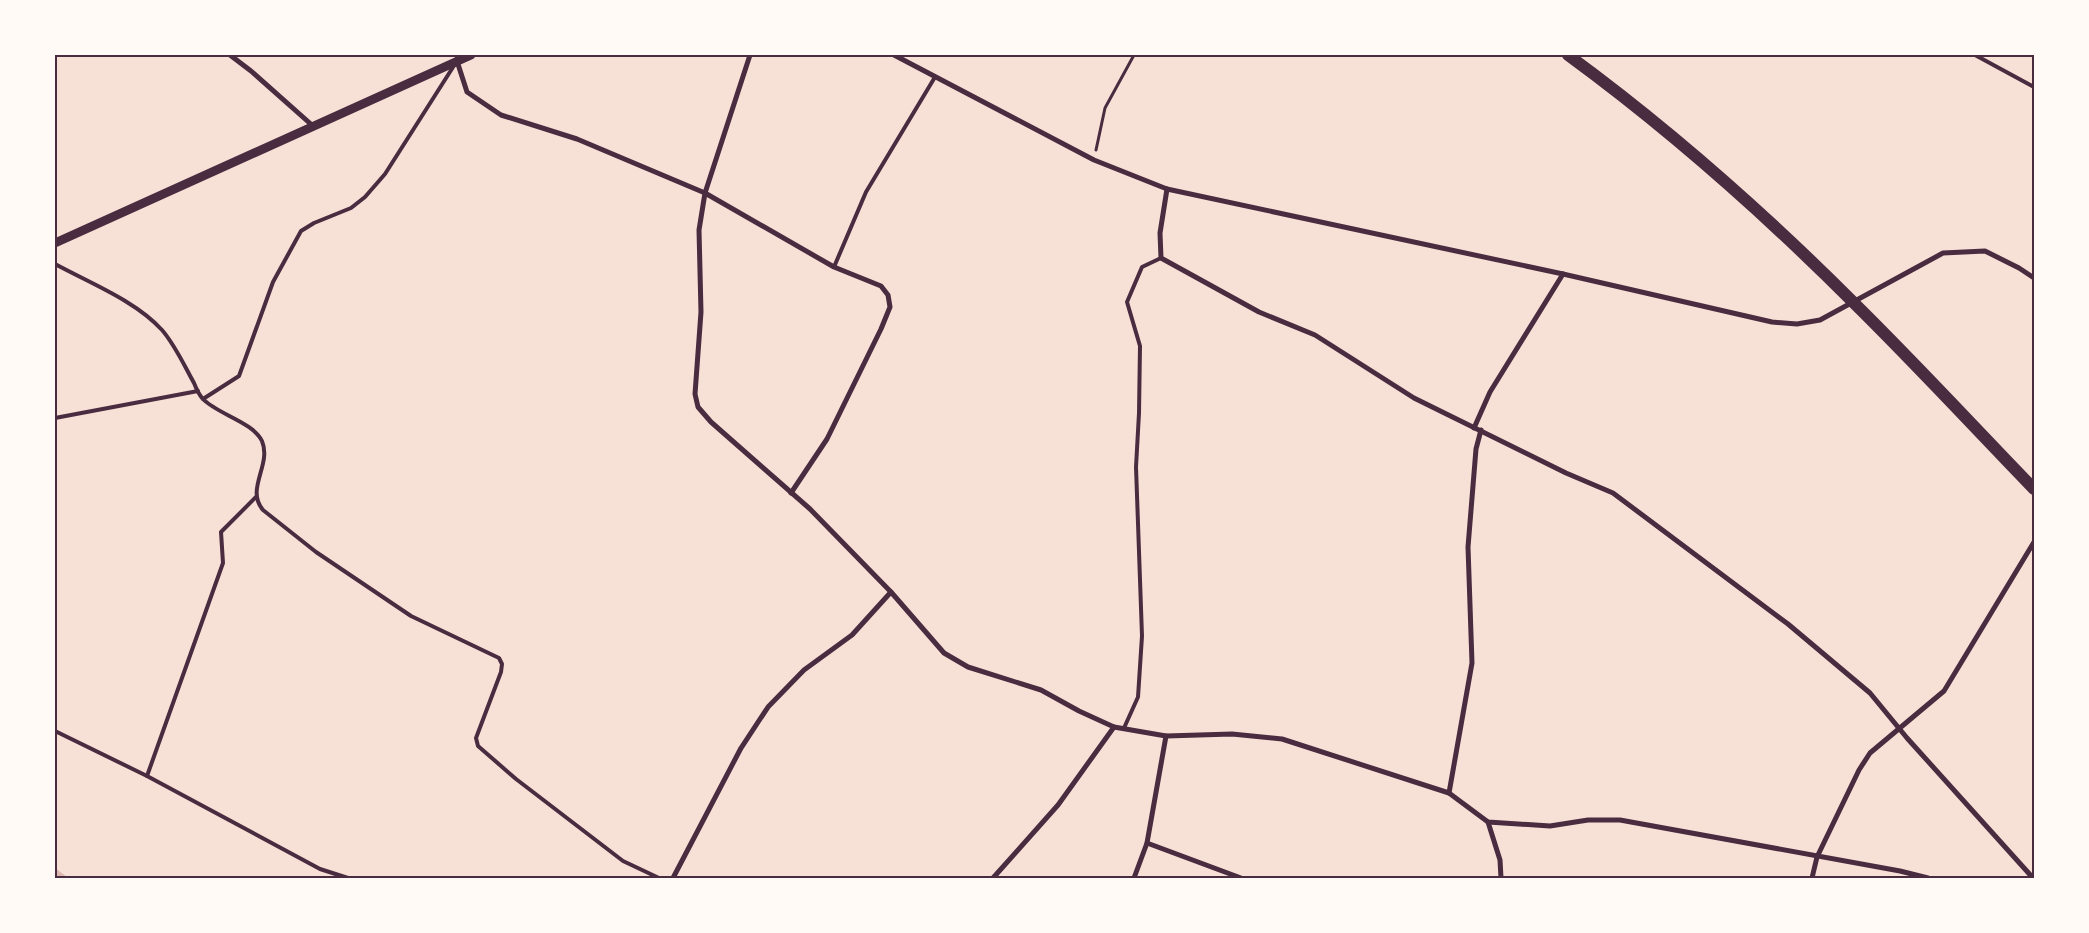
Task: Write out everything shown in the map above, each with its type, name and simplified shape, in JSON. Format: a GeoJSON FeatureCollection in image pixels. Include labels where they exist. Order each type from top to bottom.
{"type":"FeatureCollection","features":[{"type":"Feature","properties":{"kind":"main road"},"geometry":{"type":"LineString","coordinates":[[1568,55],[1607,83],[1718,176],[1783,234],[1854,302],[2034,489]]}},
{"type":"Feature","properties":{"kind":"street"},"geometry":{"type":"LineString","coordinates":[[230,55],[252,71],[313,126]]}},
{"type":"Feature","properties":{"kind":"street"},"geometry":{"type":"LineString","coordinates":[[55,243],[458,58],[470,55]]}},
{"type":"Feature","properties":{"kind":"street"},"geometry":{"type":"LineString","coordinates":[[750,55],[705,193],[699,230],[701,312],[695,394],[698,407],[711,422],[810,509],[890,592],[944,653],[968,667],[1041,690],[1079,711],[1114,726],[1166,736],[1232,734],[1282,739],[1449,793],[1488,822],[1550,826],[1588,820],[1620,820],[1900,871],[1928,878]]}},
{"type":"Feature","properties":{"kind":"street"},"geometry":{"type":"LineString","coordinates":[[894,55],[1094,160],[1167,189],[1563,274],[1772,322],[1797,324],[1820,320],[1943,253],[1985,250],[2034,278]]}},
{"type":"Feature","properties":{"kind":"street"},"geometry":{"type":"LineString","coordinates":[[458,58],[468,92],[501,115],[577,139],[705,193],[834,267],[881,286],[888,295],[890,307],[881,330],[826,439],[791,493]]}},
{"type":"Feature","properties":{"kind":"street"},"geometry":{"type":"LineString","coordinates":[[1167,189],[1160,233],[1161,258],[1258,312],[1314,335],[1414,398],[1566,473],[1613,493],[1788,624],[1870,693],[2033,878]]}},
{"type":"Feature","properties":{"kind":"street"},"geometry":{"type":"LineString","coordinates":[[1474,428],[1490,392],[1563,274]]}},
{"type":"Feature","properties":{"kind":"street"},"geometry":{"type":"LineString","coordinates":[[1449,793],[1472,663],[1468,548],[1476,448],[1481,430]]}},
{"type":"Feature","properties":{"kind":"street"},"geometry":{"type":"LineString","coordinates":[[1812,878],[1817,857],[1858,770],[1870,753],[1944,691],[2034,542]]}},
{"type":"Feature","properties":{"kind":"street"},"geometry":{"type":"LineString","coordinates":[[672,878],[741,748],[768,707],[804,670],[852,635],[890,592]]}},
{"type":"Feature","properties":{"kind":"street"},"geometry":{"type":"LineString","coordinates":[[993,878],[1058,804],[1114,726]]}},
{"type":"Feature","properties":{"kind":"street"},"geometry":{"type":"LineString","coordinates":[[1134,878],[1147,843],[1166,736]]}},
{"type":"Feature","properties":{"kind":"street"},"geometry":{"type":"LineString","coordinates":[[1488,822],[1500,860],[1501,878]]}},
{"type":"Feature","properties":{"kind":"street"},"geometry":{"type":"LineString","coordinates":[[1147,843],[1241,878]]}},
{"type":"Feature","properties":{"kind":"lane"},"geometry":{"type":"LineString","coordinates":[[1975,55],[2034,87]]}},
{"type":"Feature","properties":{"kind":"lane"},"geometry":{"type":"LineString","coordinates":[[203,399],[239,376],[273,282],[301,231],[314,223],[351,208],[365,197],[385,174],[458,58]]}},
{"type":"Feature","properties":{"kind":"lane"},"geometry":{"type":"LineString","coordinates":[[834,267],[866,192],[935,77]]}},
{"type":"Feature","properties":{"kind":"lane"},"geometry":{"type":"LineString","coordinates":[[1124,728],[1138,697],[1142,636],[1136,467],[1140,346],[1127,302],[1142,267],[1161,258]]}},
{"type":"Feature","properties":{"kind":"lane"},"geometry":{"type":"LineString","coordinates":[[55,264],[139,309],[162,330],[178,353],[203,399],[252,430],[261,440],[264,453],[256,497],[258,504],[263,510],[316,552],[411,616],[499,658],[502,664],[501,672],[476,738],[478,746],[516,779],[623,861],[659,878]]}},
{"type":"Feature","properties":{"kind":"lane"},"geometry":{"type":"LineString","coordinates":[[55,418],[198,391]]}},
{"type":"Feature","properties":{"kind":"lane"},"geometry":{"type":"LineString","coordinates":[[147,776],[223,562],[221,532],[256,497]]}},
{"type":"Feature","properties":{"kind":"lane"},"geometry":{"type":"LineString","coordinates":[[55,731],[147,776],[320,868],[348,878]]}},
{"type":"Feature","properties":{"kind":"path"},"geometry":{"type":"LineString","coordinates":[[1094,160],[1105,108],[1134,55]]}},
{"type":"Feature","properties":{"kind":"waterway"},"geometry":{"type":"LineString","coordinates":[[55,871],[64,878]]}}]}
